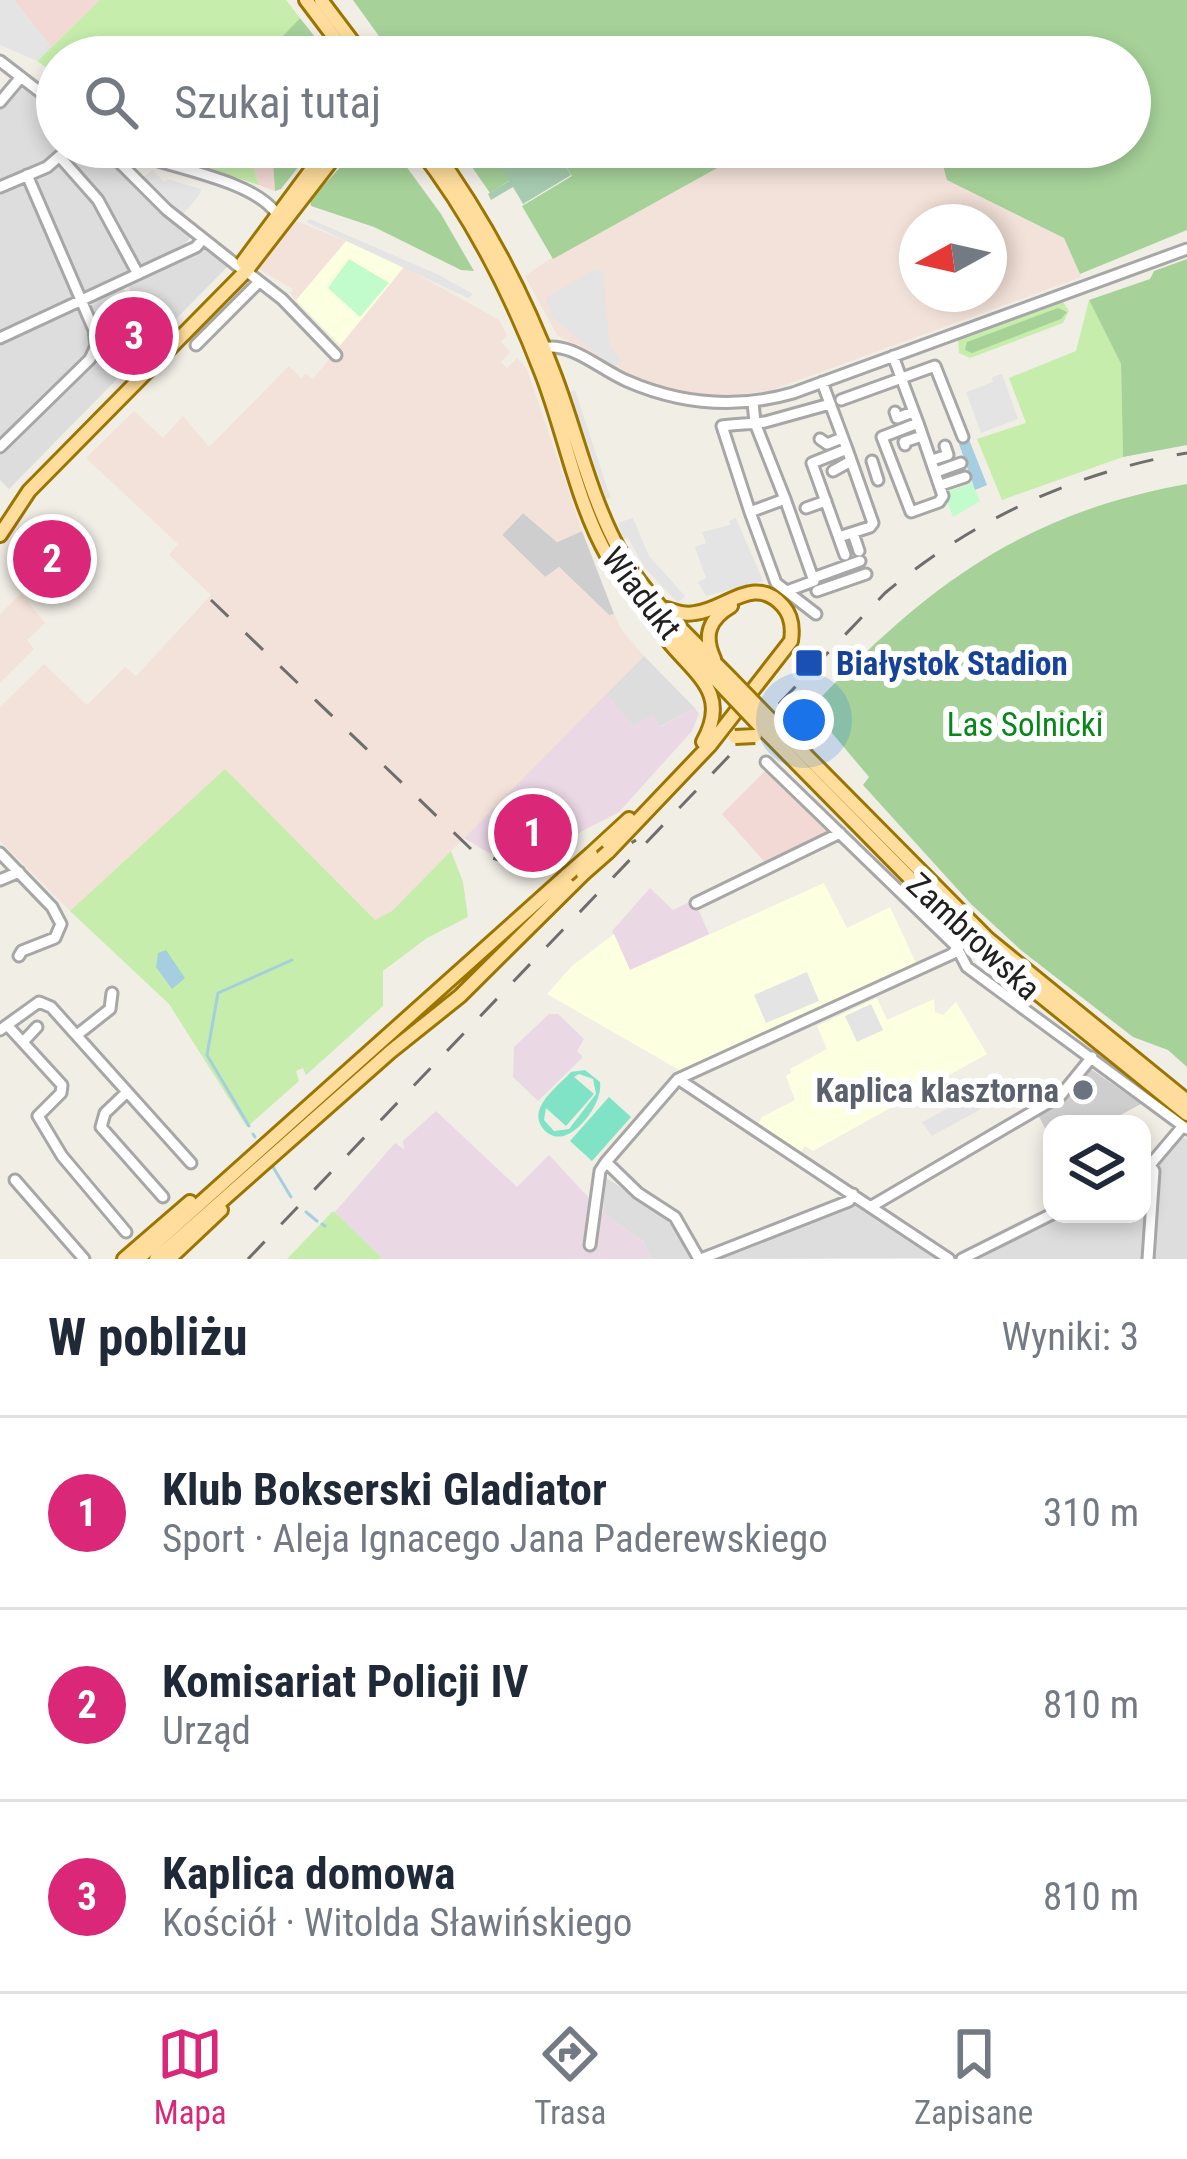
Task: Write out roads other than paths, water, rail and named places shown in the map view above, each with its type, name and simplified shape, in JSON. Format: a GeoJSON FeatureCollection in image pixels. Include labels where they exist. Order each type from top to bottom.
{"type":"FeatureCollection","features":[{"type":"Feature","properties":{"kind":"main road"},"geometry":{"type":"LineString","coordinates":[[306,0],[334,36]]}},
{"type":"Feature","properties":{"kind":"main road"},"geometry":{"type":"LineString","coordinates":[[321,0],[348,36]]}},
{"type":"Feature","properties":{"kind":"main road"},"geometry":{"type":"LineString","coordinates":[[0,535],[29,490],[226,288],[314,168]]}},
{"type":"Feature","properties":{"kind":"main road"},"geometry":{"type":"LineString","coordinates":[[281,216],[324,168]]}},
{"type":"Feature","properties":{"kind":"main road"},"geometry":{"type":"LineString","coordinates":[[439,168],[448,177]]}},
{"type":"Feature","properties":{"kind":"main road"},"geometry":{"type":"LineString","coordinates":[[443,168],[537,348]]}},
{"type":"Feature","properties":{"kind":"main road","name":"Wiadukt"},"geometry":{"type":"LineString","coordinates":[[537,348],[595,530],[629,589],[728,684],[763,728],[779,737]]}},
{"type":"Feature","properties":{"kind":"main road","name":"Wiadukt"},"geometry":{"type":"LineString","coordinates":[[537,348],[608,527],[629,567],[717,665],[728,684]]}},
{"type":"Feature","properties":{"kind":"main road"},"geometry":{"type":"LineString","coordinates":[[629,589],[636,605],[709,689],[714,716],[703,742]]}},
{"type":"Feature","properties":{"kind":"main road"},"geometry":{"type":"LineString","coordinates":[[608,852],[710,745],[736,708],[784,656],[791,641],[793,628],[787,612],[765,594],[741,594],[696,614],[660,606]]}},
{"type":"Feature","properties":{"kind":"main road"},"geometry":{"type":"LineString","coordinates":[[138,1259],[591,854],[703,742],[781,647],[785,624],[775,608],[749,600],[717,616],[708,641],[717,665]]}},
{"type":"Feature","properties":{"kind":"main road"},"geometry":{"type":"LineString","coordinates":[[156,1259],[460,996],[715,750],[763,728],[790,756]]}},
{"type":"Feature","properties":{"kind":"main road","name":"Zambrowska"},"geometry":{"type":"LineString","coordinates":[[779,737],[790,756],[972,933],[1186,1123]]}},
{"type":"Feature","properties":{"kind":"main road","name":"Zambrowska"},"geometry":{"type":"LineString","coordinates":[[779,737],[972,933],[1187,1100]]}},
{"type":"Feature","properties":{"kind":"main road"},"geometry":{"type":"LineString","coordinates":[[169,1259],[282,1154],[299,1131]]}},
{"type":"Feature","properties":{"kind":"main road"},"geometry":{"type":"LineString","coordinates":[[124,1259],[262,1142],[281,1132]]}},
{"type":"Feature","properties":{"kind":"street"},"geometry":{"type":"LineString","coordinates":[[0,61],[36,89]]}},
{"type":"Feature","properties":{"kind":"street"},"geometry":{"type":"LineString","coordinates":[[0,102],[21,77]]}},
{"type":"Feature","properties":{"kind":"street"},"geometry":{"type":"LineString","coordinates":[[0,187],[40,168]]}},
{"type":"Feature","properties":{"kind":"street"},"geometry":{"type":"LineString","coordinates":[[70,168],[98,200],[138,274]]}},
{"type":"Feature","properties":{"kind":"street"},"geometry":{"type":"LineString","coordinates":[[131,168],[167,210],[282,299],[336,355]]}},
{"type":"Feature","properties":{"kind":"street"},"geometry":{"type":"LineString","coordinates":[[167,168],[252,195],[281,216]]}},
{"type":"Feature","properties":{"kind":"street"},"geometry":{"type":"LineString","coordinates":[[0,447],[91,359],[96,337],[28,175]]}},
{"type":"Feature","properties":{"kind":"street"},"geometry":{"type":"LineString","coordinates":[[0,338],[196,247],[203,239]]}},
{"type":"Feature","properties":{"kind":"street"},"geometry":{"type":"LineString","coordinates":[[537,348],[574,354],[628,381],[675,396],[724,404],[752,402],[822,382],[1187,249]]}},
{"type":"Feature","properties":{"kind":"street"},"geometry":{"type":"LineString","coordinates":[[196,345],[259,282]]}},
{"type":"Feature","properties":{"kind":"street"},"geometry":{"type":"LineString","coordinates":[[893,356],[943,496],[911,512]]}},
{"type":"Feature","properties":{"kind":"street"},"geometry":{"type":"LineString","coordinates":[[816,614],[775,580],[718,426],[803,414],[938,368],[963,437]]}},
{"type":"Feature","properties":{"kind":"street"},"geometry":{"type":"LineString","coordinates":[[822,382],[835,402],[873,523],[839,537]]}},
{"type":"Feature","properties":{"kind":"street"},"geometry":{"type":"LineString","coordinates":[[752,402],[755,423],[814,587]]}},
{"type":"Feature","properties":{"kind":"street"},"geometry":{"type":"LineString","coordinates":[[895,412],[897,418],[915,417]]}},
{"type":"Feature","properties":{"kind":"street"},"geometry":{"type":"LineString","coordinates":[[915,417],[880,431],[917,528]]}},
{"type":"Feature","properties":{"kind":"street"},"geometry":{"type":"LineString","coordinates":[[905,446],[904,442],[922,436]]}},
{"type":"Feature","properties":{"kind":"street"},"geometry":{"type":"LineString","coordinates":[[820,439],[847,450]]}},
{"type":"Feature","properties":{"kind":"street"},"geometry":{"type":"LineString","coordinates":[[934,466],[948,454],[945,446]]}},
{"type":"Feature","properties":{"kind":"street"},"geometry":{"type":"LineString","coordinates":[[807,450],[845,555]]}},
{"type":"Feature","properties":{"kind":"street"},"geometry":{"type":"LineString","coordinates":[[812,463],[847,450]]}},
{"type":"Feature","properties":{"kind":"street"},"geometry":{"type":"LineString","coordinates":[[833,471],[847,450]]}},
{"type":"Feature","properties":{"kind":"street"},"geometry":{"type":"LineString","coordinates":[[878,480],[873,464],[891,460]]}},
{"type":"Feature","properties":{"kind":"street"},"geometry":{"type":"LineString","coordinates":[[934,466],[961,464]]}},
{"type":"Feature","properties":{"kind":"street"},"geometry":{"type":"LineString","coordinates":[[941,485],[965,477]]}},
{"type":"Feature","properties":{"kind":"street"},"geometry":{"type":"LineString","coordinates":[[750,512],[785,499]]}},
{"type":"Feature","properties":{"kind":"street"},"geometry":{"type":"LineString","coordinates":[[807,511],[826,501]]}},
{"type":"Feature","properties":{"kind":"street"},"geometry":{"type":"LineString","coordinates":[[939,502],[944,517]]}},
{"type":"Feature","properties":{"kind":"street"},"geometry":{"type":"LineString","coordinates":[[925,507],[930,521]]}},
{"type":"Feature","properties":{"kind":"street"},"geometry":{"type":"LineString","coordinates":[[814,587],[860,556],[853,533]]}},
{"type":"Feature","properties":{"kind":"street"},"geometry":{"type":"LineString","coordinates":[[787,591],[866,574]]}},
{"type":"Feature","properties":{"kind":"street","name":"Zambrowska"},"geometry":{"type":"LineString","coordinates":[[766,762],[982,980],[1186,1123]]}},
{"type":"Feature","properties":{"kind":"street"},"geometry":{"type":"LineString","coordinates":[[696,903],[840,833]]}},
{"type":"Feature","properties":{"kind":"street"},"geometry":{"type":"LineString","coordinates":[[0,853],[46,900],[61,924],[60,935],[19,956]]}},
{"type":"Feature","properties":{"kind":"street"},"geometry":{"type":"LineString","coordinates":[[0,880],[19,872]]}},
{"type":"Feature","properties":{"kind":"street"},"geometry":{"type":"LineString","coordinates":[[590,1245],[600,1171],[678,1079],[957,950],[972,933]]}},
{"type":"Feature","properties":{"kind":"street"},"geometry":{"type":"LineString","coordinates":[[77,1035],[110,1009],[112,993]]}},
{"type":"Feature","properties":{"kind":"street"},"geometry":{"type":"LineString","coordinates":[[126,1232],[62,1156],[38,1116],[61,1093],[62,1085],[3,1028],[30,1006],[44,1003],[191,1163]]}},
{"type":"Feature","properties":{"kind":"street"},"geometry":{"type":"LineString","coordinates":[[22,1042],[37,1027]]}},
{"type":"Feature","properties":{"kind":"street"},"geometry":{"type":"LineString","coordinates":[[872,1206],[1061,1095],[1092,1057]]}},
{"type":"Feature","properties":{"kind":"street"},"geometry":{"type":"LineString","coordinates":[[678,1079],[949,1259]]}},
{"type":"Feature","properties":{"kind":"street"},"geometry":{"type":"LineString","coordinates":[[128,1092],[105,1113],[101,1127],[120,1160],[163,1197]]}},
{"type":"Feature","properties":{"kind":"street"},"geometry":{"type":"LineString","coordinates":[[1151,1162],[1186,1123]]}},
{"type":"Feature","properties":{"kind":"street"},"geometry":{"type":"LineString","coordinates":[[606,1162],[638,1193],[675,1217],[700,1259],[849,1201],[853,1194]]}},
{"type":"Feature","properties":{"kind":"street"},"geometry":{"type":"LineString","coordinates":[[1151,1170],[1151,1215]]}},
{"type":"Feature","properties":{"kind":"street"},"geometry":{"type":"LineString","coordinates":[[15,1180],[84,1259]]}},
{"type":"Feature","properties":{"kind":"street"},"geometry":{"type":"LineString","coordinates":[[962,1259],[1043,1218]]}},
{"type":"Feature","properties":{"kind":"street"},"geometry":{"type":"LineString","coordinates":[[1148,1259],[1150,1223]]}},
{"type":"Feature","properties":{"kind":"water"},"geometry":{"type":"Polygon","coordinates":[[[968,437],[987,485],[975,490],[958,441],[968,437]]]}},
{"type":"Feature","properties":{"kind":"water"},"geometry":{"type":"Polygon","coordinates":[[[166,950],[185,978],[172,989],[156,967],[158,953],[166,950]]]}},
{"type":"Feature","properties":{"kind":"waterway"},"geometry":{"type":"LineString","coordinates":[[249,1126],[207,1055],[218,993],[292,960]]}},
{"type":"Feature","properties":{"kind":"waterway"},"geometry":{"type":"LineString","coordinates":[[273,1167],[291,1197]]}},
{"type":"Feature","properties":{"kind":"waterway"},"geometry":{"type":"LineString","coordinates":[[306,1212],[317,1221]]}},
{"type":"Feature","properties":{"kind":"railway"},"geometry":{"type":"LineString","coordinates":[[248,1259],[885,593],[953,543],[1027,503],[1105,473],[1187,453]]}},
{"type":"Feature","properties":{"kind":"railway"},"geometry":{"type":"LineString","coordinates":[[211,600],[471,849],[513,864],[555,867],[596,859],[636,840]]}},
{"type":"Feature","properties":{"kind":"place","name":"Kaplica domowa"},"geometry":{"type":"Point","coordinates":[134,336]}},
{"type":"Feature","properties":{"kind":"place","name":"Komisariat Policji IV"},"geometry":{"type":"Point","coordinates":[52,559]}},
{"type":"Feature","properties":{"kind":"place","name":"Białystok Stadion"},"geometry":{"type":"Point","coordinates":[809,663]}},
{"type":"Feature","properties":{"kind":"place","name":"Klub Bokserski Gladiator"},"geometry":{"type":"Point","coordinates":[533,833]}},
{"type":"Feature","properties":{"kind":"place","name":"Kaplica klasztorna"},"geometry":{"type":"Point","coordinates":[1083,1090]}},
{"type":"Feature","properties":{"kind":"park label","name":"Las Solnicki"},"geometry":{"type":"Point","coordinates":[1025,724]}}]}
